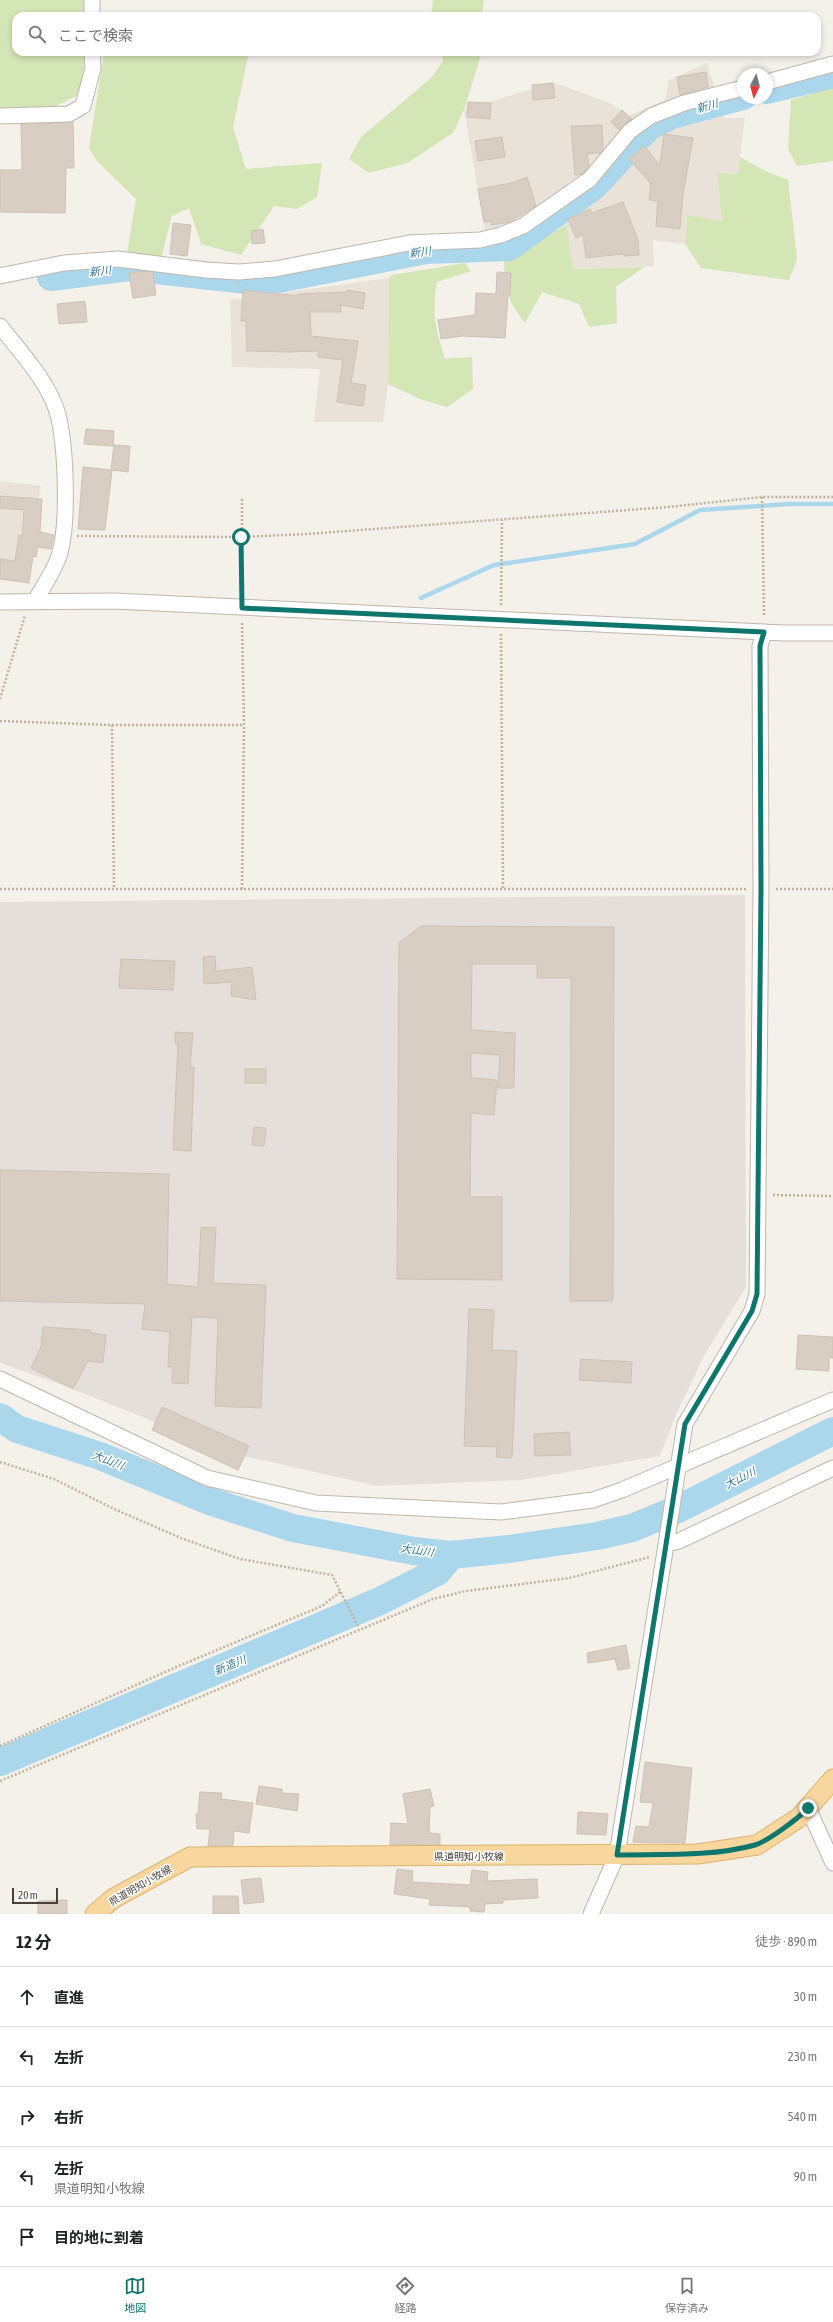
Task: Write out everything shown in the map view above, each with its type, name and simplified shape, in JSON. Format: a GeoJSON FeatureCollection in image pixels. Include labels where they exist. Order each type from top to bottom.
{"type":"FeatureCollection","features":[{"type":"Feature","properties":{"kind":"main road","name":"県道明知小牧線"},"geometry":{"type":"LineString","coordinates":[[95,1914],[114,1898],[190,1857],[698,1854],[757,1845],[800,1817],[833,1780]]}},
{"type":"Feature","properties":{"kind":"street"},"geometry":{"type":"LineString","coordinates":[[92,0],[92,12]]}},
{"type":"Feature","properties":{"kind":"street"},"geometry":{"type":"LineString","coordinates":[[0,116],[68,114],[84,106],[93,68],[92,56]]}},
{"type":"Feature","properties":{"kind":"street"},"geometry":{"type":"LineString","coordinates":[[773,80],[833,64]]}},
{"type":"Feature","properties":{"kind":"street"},"geometry":{"type":"LineString","coordinates":[[0,276],[64,263],[118,259],[206,270],[239,272],[275,269],[409,243],[480,240],[501,235],[523,226],[590,179],[630,131],[651,116],[684,103],[737,90]]}},
{"type":"Feature","properties":{"kind":"street"},"geometry":{"type":"LineString","coordinates":[[0,326],[41,379],[56,409],[63,440],[64,536],[59,557],[35,601]]}},
{"type":"Feature","properties":{"kind":"street"},"geometry":{"type":"LineString","coordinates":[[0,602],[114,601],[764,632],[833,633]]}},
{"type":"Feature","properties":{"kind":"street"},"geometry":{"type":"LineString","coordinates":[[591,1914],[617,1855],[666,1548],[677,1467],[685,1424],[752,1311],[757,1294],[761,889],[760,646],[764,632]]}},
{"type":"Feature","properties":{"kind":"street"},"geometry":{"type":"LineString","coordinates":[[0,1379],[207,1478],[316,1503],[501,1512],[593,1500],[677,1467],[833,1400]]}},
{"type":"Feature","properties":{"kind":"street"},"geometry":{"type":"LineString","coordinates":[[666,1548],[833,1468]]}},
{"type":"Feature","properties":{"kind":"street"},"geometry":{"type":"LineString","coordinates":[[808,1808],[833,1863]]}},
{"type":"Feature","properties":{"kind":"path"},"geometry":{"type":"LineString","coordinates":[[64,536],[241,537],[307,534],[502,520],[762,497],[833,497]]}},
{"type":"Feature","properties":{"kind":"path"},"geometry":{"type":"LineString","coordinates":[[762,497],[764,632]]}},
{"type":"Feature","properties":{"kind":"path"},"geometry":{"type":"LineString","coordinates":[[242,498],[241,537],[244,725],[242,889]]}},
{"type":"Feature","properties":{"kind":"path"},"geometry":{"type":"LineString","coordinates":[[502,520],[501,620],[503,889]]}},
{"type":"Feature","properties":{"kind":"path"},"geometry":{"type":"LineString","coordinates":[[0,699],[25,613],[35,601]]}},
{"type":"Feature","properties":{"kind":"path"},"geometry":{"type":"LineString","coordinates":[[0,721],[112,725],[244,725]]}},
{"type":"Feature","properties":{"kind":"path"},"geometry":{"type":"LineString","coordinates":[[112,725],[114,889]]}},
{"type":"Feature","properties":{"kind":"path"},"geometry":{"type":"LineString","coordinates":[[0,890],[833,889]]}},
{"type":"Feature","properties":{"kind":"path"},"geometry":{"type":"LineString","coordinates":[[758,1195],[833,1196]]}},
{"type":"Feature","properties":{"kind":"path"},"geometry":{"type":"LineString","coordinates":[[0,1462],[54,1479],[114,1509],[181,1538],[225,1554],[240,1559],[332,1575],[359,1628]]}},
{"type":"Feature","properties":{"kind":"path"},"geometry":{"type":"LineString","coordinates":[[0,1781],[359,1628],[433,1599],[466,1591],[569,1578],[666,1548]]}},
{"type":"Feature","properties":{"kind":"path"},"geometry":{"type":"LineString","coordinates":[[0,1746],[174,1668],[322,1606],[340,1592]]}},
{"type":"Feature","properties":{"kind":"shaded area"},"geometry":{"type":"Polygon","coordinates":[[[707,63],[724,118],[745,118],[738,174],[717,172],[722,221],[687,215],[685,244],[653,240],[654,266],[573,269],[561,199],[519,221],[485,231],[464,110],[553,82],[612,104],[628,116],[665,100],[669,80],[707,63]]]}},
{"type":"Feature","properties":{"kind":"shaded area"},"geometry":{"type":"Polygon","coordinates":[[[389,278],[388,384],[383,422],[314,422],[320,369],[232,367],[230,300],[389,278]]]}},
{"type":"Feature","properties":{"kind":"shaded area"},"geometry":{"type":"Polygon","coordinates":[[[0,481],[41,486],[22,574],[0,575],[0,481]]]}},
{"type":"Feature","properties":{"kind":"shaded area"},"geometry":{"type":"Polygon","coordinates":[[[745,895],[746,1287],[705,1354],[675,1417],[660,1456],[521,1480],[377,1486],[235,1454],[60,1384],[0,1363],[0,902],[745,895]]]}},
{"type":"Feature","properties":{"kind":"green space"},"geometry":{"type":"Polygon","coordinates":[[[0,0],[86,0],[86,12],[12,12],[12,56],[85,56],[82,93],[52,108],[0,110],[0,0]]]}},
{"type":"Feature","properties":{"kind":"green space"},"geometry":{"type":"Polygon","coordinates":[[[433,0],[484,0],[482,12],[432,12],[433,0]]]}},
{"type":"Feature","properties":{"kind":"green space"},"geometry":{"type":"Polygon","coordinates":[[[103,56],[248,56],[233,127],[246,169],[322,163],[317,197],[297,209],[274,206],[241,255],[201,244],[189,208],[172,216],[160,262],[127,253],[136,199],[97,161],[89,148],[103,56]]]}},
{"type":"Feature","properties":{"kind":"green space"},"geometry":{"type":"Polygon","coordinates":[[[442,56],[481,56],[464,110],[453,133],[407,163],[369,173],[349,159],[361,137],[431,78],[443,61],[442,56]]]}},
{"type":"Feature","properties":{"kind":"green space"},"geometry":{"type":"Polygon","coordinates":[[[833,87],[833,161],[797,166],[788,149],[791,100],[833,87]]]}},
{"type":"Feature","properties":{"kind":"green space"},"geometry":{"type":"Polygon","coordinates":[[[740,157],[765,171],[788,180],[797,259],[789,280],[701,268],[685,244],[687,215],[722,221],[717,172],[738,174],[740,157]]]}},
{"type":"Feature","properties":{"kind":"green space"},"geometry":{"type":"Polygon","coordinates":[[[566,225],[573,269],[644,267],[616,287],[617,323],[589,327],[579,304],[542,292],[525,323],[514,308],[506,288],[504,262],[566,225]]]}},
{"type":"Feature","properties":{"kind":"green space"},"geometry":{"type":"Polygon","coordinates":[[[465,263],[471,271],[437,282],[435,293],[435,321],[445,359],[472,357],[473,389],[447,407],[420,399],[388,384],[389,278],[392,275],[465,263]]]}},
{"type":"Feature","properties":{"kind":"building"},"geometry":{"type":"Polygon","coordinates":[[[706,72],[708,87],[680,95],[677,77],[706,72]]]}},
{"type":"Feature","properties":{"kind":"building"},"geometry":{"type":"Polygon","coordinates":[[[553,83],[555,98],[533,100],[532,85],[553,83]]]}},
{"type":"Feature","properties":{"kind":"building"},"geometry":{"type":"Polygon","coordinates":[[[468,102],[491,103],[490,119],[467,117],[468,102]]]}},
{"type":"Feature","properties":{"kind":"building"},"geometry":{"type":"Polygon","coordinates":[[[622,110],[632,119],[619,130],[611,122],[622,110]]]}},
{"type":"Feature","properties":{"kind":"building"},"geometry":{"type":"Polygon","coordinates":[[[73,122],[74,168],[66,168],[65,213],[0,212],[0,170],[22,170],[21,124],[73,122]]]}},
{"type":"Feature","properties":{"kind":"building"},"geometry":{"type":"Polygon","coordinates":[[[602,125],[603,149],[600,153],[587,154],[589,166],[582,174],[575,175],[571,126],[602,125]]]}},
{"type":"Feature","properties":{"kind":"building"},"geometry":{"type":"Polygon","coordinates":[[[664,134],[693,138],[683,194],[680,229],[656,226],[658,201],[649,200],[651,184],[629,159],[644,146],[660,165],[664,134]]]}},
{"type":"Feature","properties":{"kind":"building"},"geometry":{"type":"Polygon","coordinates":[[[502,137],[505,157],[478,161],[475,141],[502,137]]]}},
{"type":"Feature","properties":{"kind":"building"},"geometry":{"type":"Polygon","coordinates":[[[527,177],[536,206],[509,222],[491,225],[491,221],[484,222],[478,189],[512,183],[527,177]]]}},
{"type":"Feature","properties":{"kind":"building"},"geometry":{"type":"Polygon","coordinates":[[[623,202],[638,240],[639,255],[624,256],[623,254],[586,258],[583,235],[576,238],[568,219],[590,209],[592,213],[623,202]]]}},
{"type":"Feature","properties":{"kind":"building"},"geometry":{"type":"Polygon","coordinates":[[[173,223],[191,225],[187,256],[170,254],[173,223]]]}},
{"type":"Feature","properties":{"kind":"building"},"geometry":{"type":"Polygon","coordinates":[[[263,229],[265,243],[252,244],[251,231],[263,229]]]}},
{"type":"Feature","properties":{"kind":"building"},"geometry":{"type":"Polygon","coordinates":[[[143,271],[153,272],[156,295],[133,298],[129,273],[143,271]]]}},
{"type":"Feature","properties":{"kind":"building"},"geometry":{"type":"Polygon","coordinates":[[[497,272],[511,273],[505,338],[463,336],[441,339],[438,320],[475,315],[476,293],[496,294],[497,272]]]}},
{"type":"Feature","properties":{"kind":"building"},"geometry":{"type":"Polygon","coordinates":[[[243,290],[298,296],[298,294],[347,292],[347,290],[365,293],[363,309],[341,305],[341,312],[310,312],[311,336],[358,341],[351,383],[366,385],[363,406],[337,402],[343,360],[318,357],[318,351],[247,351],[246,321],[241,321],[243,290]]]}},
{"type":"Feature","properties":{"kind":"building"},"geometry":{"type":"Polygon","coordinates":[[[85,301],[87,322],[59,324],[57,304],[85,301]]]}},
{"type":"Feature","properties":{"kind":"building"},"geometry":{"type":"Polygon","coordinates":[[[86,429],[114,431],[113,446],[84,444],[86,429]]]}},
{"type":"Feature","properties":{"kind":"building"},"geometry":{"type":"Polygon","coordinates":[[[114,445],[130,446],[128,472],[112,470],[105,530],[78,529],[83,467],[111,470],[114,445]]]}},
{"type":"Feature","properties":{"kind":"building"},"geometry":{"type":"Polygon","coordinates":[[[0,496],[42,499],[40,532],[54,535],[51,549],[38,547],[36,557],[33,556],[29,583],[0,579],[0,559],[15,561],[19,535],[22,536],[24,510],[0,508],[0,496]]]}},
{"type":"Feature","properties":{"kind":"building"},"geometry":{"type":"Polygon","coordinates":[[[421,926],[614,927],[613,1301],[570,1301],[571,978],[537,978],[537,964],[472,964],[471,1030],[515,1033],[514,1088],[498,1088],[500,1055],[471,1053],[471,1078],[497,1080],[494,1115],[471,1113],[470,1197],[502,1197],[502,1280],[397,1279],[399,943],[421,926]]]}},
{"type":"Feature","properties":{"kind":"building"},"geometry":{"type":"Polygon","coordinates":[[[215,956],[216,971],[252,967],[256,1000],[231,996],[232,982],[204,984],[203,957],[215,956]]]}},
{"type":"Feature","properties":{"kind":"building"},"geometry":{"type":"Polygon","coordinates":[[[121,959],[175,961],[173,990],[119,988],[121,959]]]}},
{"type":"Feature","properties":{"kind":"building"},"geometry":{"type":"Polygon","coordinates":[[[175,1032],[193,1033],[190,1067],[194,1067],[191,1151],[173,1150],[178,1044],[175,1044],[175,1032]]]}},
{"type":"Feature","properties":{"kind":"building"},"geometry":{"type":"Polygon","coordinates":[[[245,1069],[266,1069],[266,1083],[245,1083],[245,1069]]]}},
{"type":"Feature","properties":{"kind":"building"},"geometry":{"type":"Polygon","coordinates":[[[254,1127],[266,1128],[264,1146],[252,1145],[254,1127]]]}},
{"type":"Feature","properties":{"kind":"building"},"geometry":{"type":"Polygon","coordinates":[[[0,1170],[169,1174],[167,1284],[198,1287],[201,1227],[216,1228],[213,1283],[266,1285],[261,1408],[215,1406],[218,1318],[192,1317],[188,1384],[172,1383],[173,1367],[168,1367],[170,1332],[142,1329],[145,1304],[0,1301],[0,1170]]]}},
{"type":"Feature","properties":{"kind":"building"},"geometry":{"type":"Polygon","coordinates":[[[469,1309],[494,1310],[492,1350],[517,1351],[512,1458],[496,1457],[497,1447],[464,1446],[469,1309]]]}},
{"type":"Feature","properties":{"kind":"building"},"geometry":{"type":"Polygon","coordinates":[[[43,1327],[91,1330],[91,1333],[106,1335],[103,1363],[88,1361],[73,1389],[31,1368],[41,1347],[43,1327]]]}},
{"type":"Feature","properties":{"kind":"building"},"geometry":{"type":"Polygon","coordinates":[[[798,1335],[833,1337],[833,1358],[829,1358],[829,1371],[796,1369],[798,1335]]]}},
{"type":"Feature","properties":{"kind":"building"},"geometry":{"type":"Polygon","coordinates":[[[581,1359],[632,1362],[631,1383],[579,1380],[581,1359]]]}},
{"type":"Feature","properties":{"kind":"building"},"geometry":{"type":"Polygon","coordinates":[[[162,1407],[249,1446],[238,1470],[152,1430],[162,1407]]]}},
{"type":"Feature","properties":{"kind":"building"},"geometry":{"type":"Polygon","coordinates":[[[569,1432],[571,1455],[535,1456],[534,1434],[569,1432]]]}},
{"type":"Feature","properties":{"kind":"building"},"geometry":{"type":"Polygon","coordinates":[[[626,1645],[630,1668],[618,1670],[615,1659],[588,1663],[587,1653],[626,1645]]]}},
{"type":"Feature","properties":{"kind":"building"},"geometry":{"type":"Polygon","coordinates":[[[645,1762],[692,1768],[685,1843],[633,1842],[636,1826],[649,1827],[653,1803],[640,1802],[645,1762]]]}},
{"type":"Feature","properties":{"kind":"building"},"geometry":{"type":"Polygon","coordinates":[[[259,1786],[282,1789],[282,1793],[299,1794],[297,1811],[256,1804],[259,1786]]]}},
{"type":"Feature","properties":{"kind":"building"},"geometry":{"type":"Polygon","coordinates":[[[430,1789],[434,1806],[430,1807],[429,1833],[440,1834],[440,1845],[390,1845],[391,1823],[408,1824],[403,1794],[430,1789]]]}},
{"type":"Feature","properties":{"kind":"building"},"geometry":{"type":"Polygon","coordinates":[[[200,1792],[222,1793],[221,1799],[253,1803],[249,1833],[234,1831],[233,1846],[208,1846],[210,1829],[197,1829],[196,1814],[198,1814],[200,1792]]]}},
{"type":"Feature","properties":{"kind":"building"},"geometry":{"type":"Polygon","coordinates":[[[578,1812],[608,1814],[606,1835],[577,1834],[578,1812]]]}},
{"type":"Feature","properties":{"kind":"building"},"geometry":{"type":"Polygon","coordinates":[[[397,1869],[413,1871],[412,1882],[470,1885],[472,1870],[488,1872],[487,1881],[537,1879],[538,1898],[503,1900],[503,1903],[485,1904],[484,1912],[470,1911],[470,1907],[429,1905],[430,1899],[394,1894],[397,1869]]]}},
{"type":"Feature","properties":{"kind":"building"},"geometry":{"type":"Polygon","coordinates":[[[261,1878],[264,1902],[244,1904],[241,1880],[261,1878]]]}},
{"type":"Feature","properties":{"kind":"building"},"geometry":{"type":"Polygon","coordinates":[[[213,1896],[238,1896],[239,1914],[213,1914],[213,1896]]]}},
{"type":"Feature","properties":{"kind":"building"},"geometry":{"type":"Polygon","coordinates":[[[67,1900],[67,1914],[38,1914],[38,1901],[67,1900]]]}},
{"type":"Feature","properties":{"kind":"waterway","name":"新川"},"geometry":{"type":"LineString","coordinates":[[773,89],[833,74]]}},
{"type":"Feature","properties":{"kind":"waterway","name":"新川"},"geometry":{"type":"LineString","coordinates":[[51,277],[129,267],[263,282],[426,250],[509,247],[594,186],[648,127],[672,115],[737,98]]}},
{"type":"Feature","properties":{"kind":"waterway"},"geometry":{"type":"LineString","coordinates":[[421,598],[494,565],[635,544],[700,510],[789,504],[833,504]]}},
{"type":"Feature","properties":{"kind":"waterway","name":"大山川"},"geometry":{"type":"LineString","coordinates":[[0,1417],[17,1429],[100,1456],[212,1502],[293,1528],[414,1551],[451,1555],[509,1549],[597,1536],[632,1528],[678,1509],[833,1431]]}},
{"type":"Feature","properties":{"kind":"waterway","name":"新造川"},"geometry":{"type":"LineString","coordinates":[[0,1762],[380,1601],[437,1572],[451,1555]]}},
{"type":"Feature","properties":{"kind":"route"},"geometry":{"type":"LineString","coordinates":[[241,537],[242,608],[764,632],[760,646],[761,889],[758,1049],[757,1294],[752,1311],[685,1424],[677,1467],[667,1544],[664,1553],[617,1855],[698,1854],[757,1845],[800,1817],[808,1808]]}}]}
